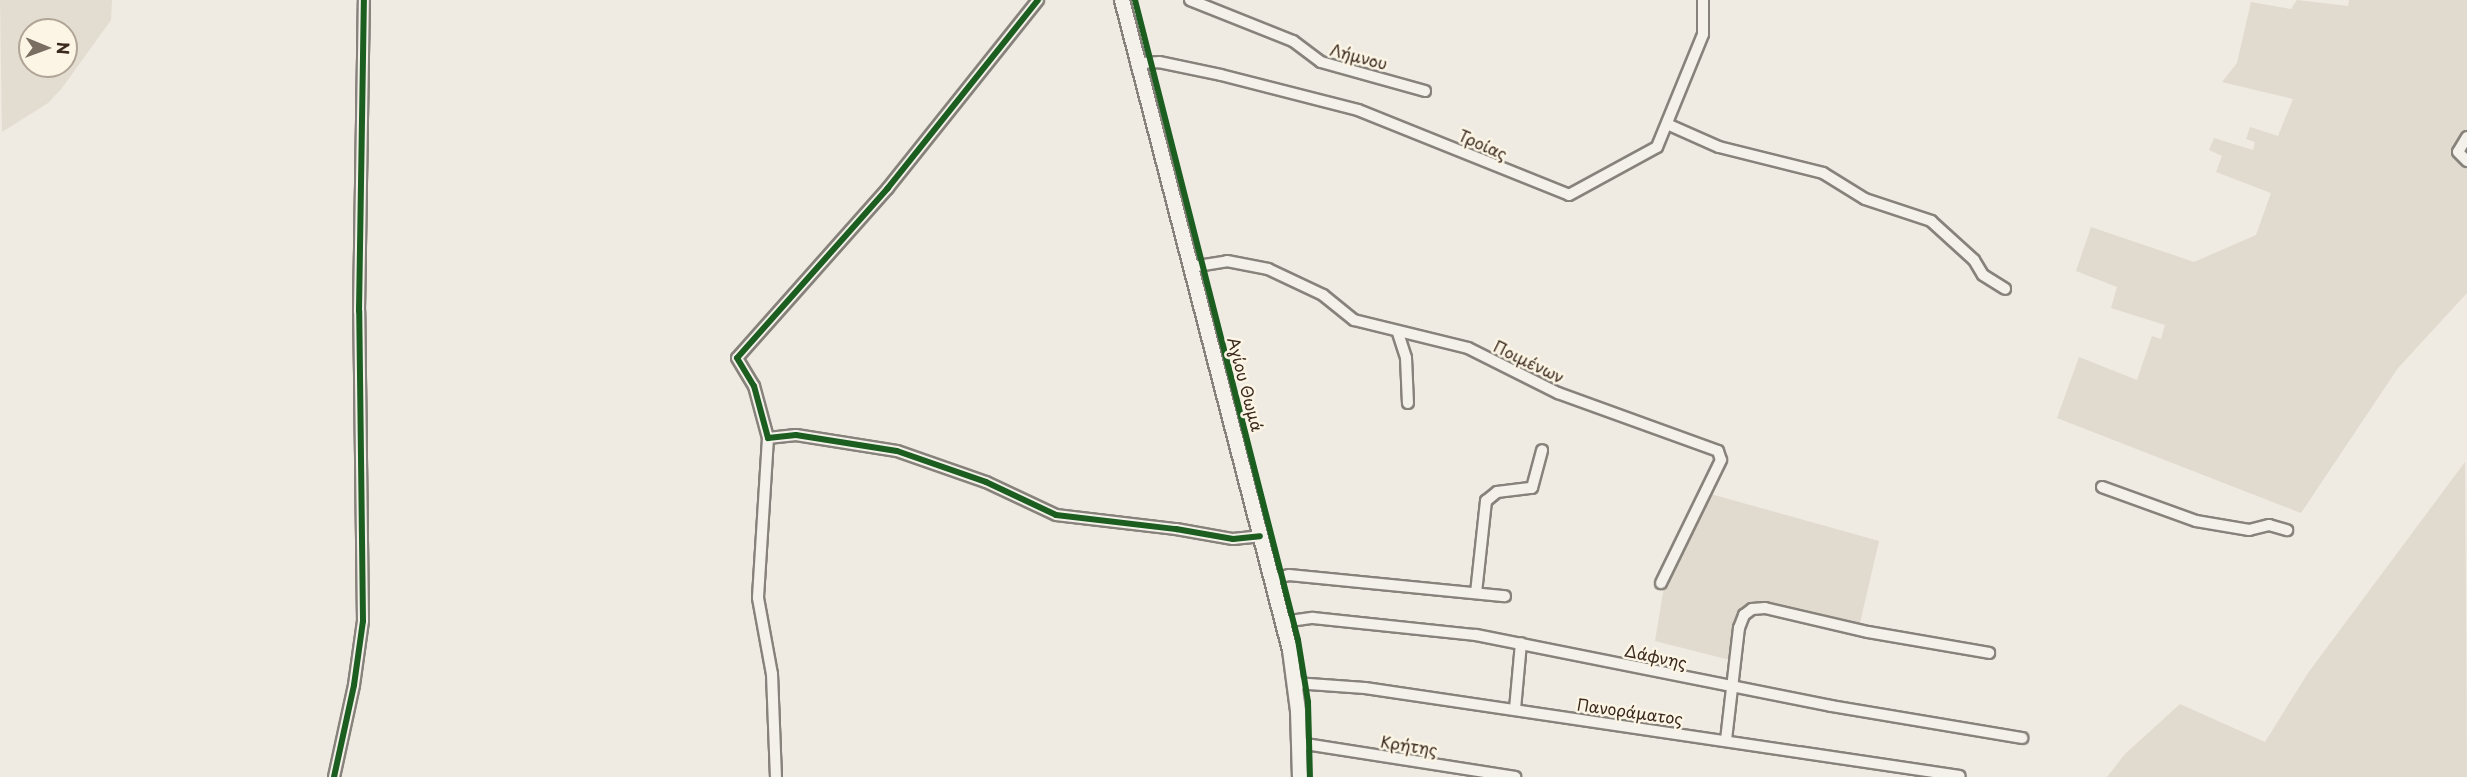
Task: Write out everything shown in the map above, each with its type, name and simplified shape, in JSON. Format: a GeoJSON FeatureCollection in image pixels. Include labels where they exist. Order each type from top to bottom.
{"type":"FeatureCollection","features":[{"type":"Feature","properties":{"kind":"main road","name":"Αγίου Θωμά"},"geometry":{"type":"LineString","coordinates":[[1122,0],[1136,63],[1283,622],[1295,683],[1300,777]]}},
{"type":"Feature","properties":{"kind":"street"},"geometry":{"type":"LineString","coordinates":[[334,777],[354,685],[363,621],[359,299],[364,0]]}},
{"type":"Feature","properties":{"kind":"street"},"geometry":{"type":"LineString","coordinates":[[776,777],[772,674],[758,598],[768,438],[754,386],[737,358],[888,188],[1038,0]]}},
{"type":"Feature","properties":{"kind":"street","name":"Λήμνου"},"geometry":{"type":"LineString","coordinates":[[1190,0],[1293,41],[1321,62],[1425,91]]}},
{"type":"Feature","properties":{"kind":"street","name":"Τροίας"},"geometry":{"type":"LineString","coordinates":[[1136,63],[1159,62],[1358,110],[1569,195],[1657,147],[1703,34],[1703,0]]}},
{"type":"Feature","properties":{"kind":"street"},"geometry":{"type":"LineString","coordinates":[[1667,124],[1719,147],[1823,173],[1865,199],[1931,221],[1974,260],[1983,275],[2005,289]]}},
{"type":"Feature","properties":{"kind":"street"},"geometry":{"type":"LineString","coordinates":[[2467,137],[2458,152],[2467,161]]}},
{"type":"Feature","properties":{"kind":"street","name":"Ποιμένων"},"geometry":{"type":"LineString","coordinates":[[1191,267],[1227,261],[1268,269],[1323,295],[1354,320],[1398,333],[1468,348],[1558,393],[1718,451],[1721,460],[1661,583]]}},
{"type":"Feature","properties":{"kind":"street"},"geometry":{"type":"LineString","coordinates":[[1398,333],[1406,358],[1408,403]]}},
{"type":"Feature","properties":{"kind":"street"},"geometry":{"type":"LineString","coordinates":[[768,438],[796,435],[897,450],[986,482],[1056,515],[1176,529],[1233,539],[1260,536]]}},
{"type":"Feature","properties":{"kind":"street"},"geometry":{"type":"LineString","coordinates":[[1476,593],[1486,501],[1497,492],[1532,488],[1542,450]]}},
{"type":"Feature","properties":{"kind":"street"},"geometry":{"type":"LineString","coordinates":[[2102,487],[2196,521],[2249,530],[2268,525],[2287,530]]}},
{"type":"Feature","properties":{"kind":"street"},"geometry":{"type":"LineString","coordinates":[[1272,579],[1289,575],[1505,596]]}},
{"type":"Feature","properties":{"kind":"street"},"geometry":{"type":"LineString","coordinates":[[1726,740],[1740,628],[1744,615],[1752,609],[1765,608],[1868,632],[1989,653]]}},
{"type":"Feature","properties":{"kind":"street","name":"Δάφνης"},"geometry":{"type":"LineString","coordinates":[[1283,622],[1313,618],[1521,643],[1732,687],[2022,738]]}},
{"type":"Feature","properties":{"kind":"street"},"geometry":{"type":"LineString","coordinates":[[1515,709],[1521,643]]}},
{"type":"Feature","properties":{"kind":"street","name":"Πανοράματος"},"geometry":{"type":"LineString","coordinates":[[1295,683],[1365,688],[1960,776]]}},
{"type":"Feature","properties":{"kind":"street","name":"Κρήτης"},"geometry":{"type":"LineString","coordinates":[[1299,743],[1515,777]]}},
{"type":"Feature","properties":{"kind":"shaded area"},"geometry":{"type":"Polygon","coordinates":[[[0,0],[112,0],[111,20],[78,66],[78,18],[18,18],[18,78],[69,78],[48,103],[2,132],[0,0]]]}},
{"type":"Feature","properties":{"kind":"shaded area"},"geometry":{"type":"Polygon","coordinates":[[[2297,0],[2348,6],[2349,0],[2467,0],[2467,132],[2458,140],[2456,155],[2467,164],[2467,293],[2398,368],[2301,513],[2057,418],[2079,357],[2137,380],[2152,336],[2161,339],[2165,325],[2111,308],[2117,287],[2076,271],[2091,227],[2194,262],[2256,235],[2271,193],[2216,172],[2222,156],[2209,150],[2214,138],[2253,150],[2255,142],[2246,139],[2250,127],[2278,136],[2293,99],[2222,82],[2237,63],[2251,2],[2291,9],[2297,0]]]}},
{"type":"Feature","properties":{"kind":"shaded area"},"geometry":{"type":"Polygon","coordinates":[[[2465,462],[2467,777],[2107,777],[2125,754],[2180,704],[2265,742],[2308,673],[2465,462]]]}},
{"type":"Feature","properties":{"kind":"shaded area"},"geometry":{"type":"Polygon","coordinates":[[[1707,493],[1879,541],[1859,627],[1748,606],[1739,614],[1730,660],[1655,641],[1665,581],[1707,493]]]}},
{"type":"Feature","properties":{"kind":"cycle path"},"geometry":{"type":"LineString","coordinates":[[334,777],[354,685],[363,621],[359,311],[364,0]]}},
{"type":"Feature","properties":{"kind":"cycle path"},"geometry":{"type":"LineString","coordinates":[[1038,0],[888,188],[737,358],[754,386],[768,438],[796,435],[897,451],[986,482],[1056,515],[1176,529],[1233,539],[1260,536]]}},
{"type":"Feature","properties":{"kind":"cycle path"},"geometry":{"type":"LineString","coordinates":[[1135,0],[1298,640],[1308,702],[1310,777]]}}]}
